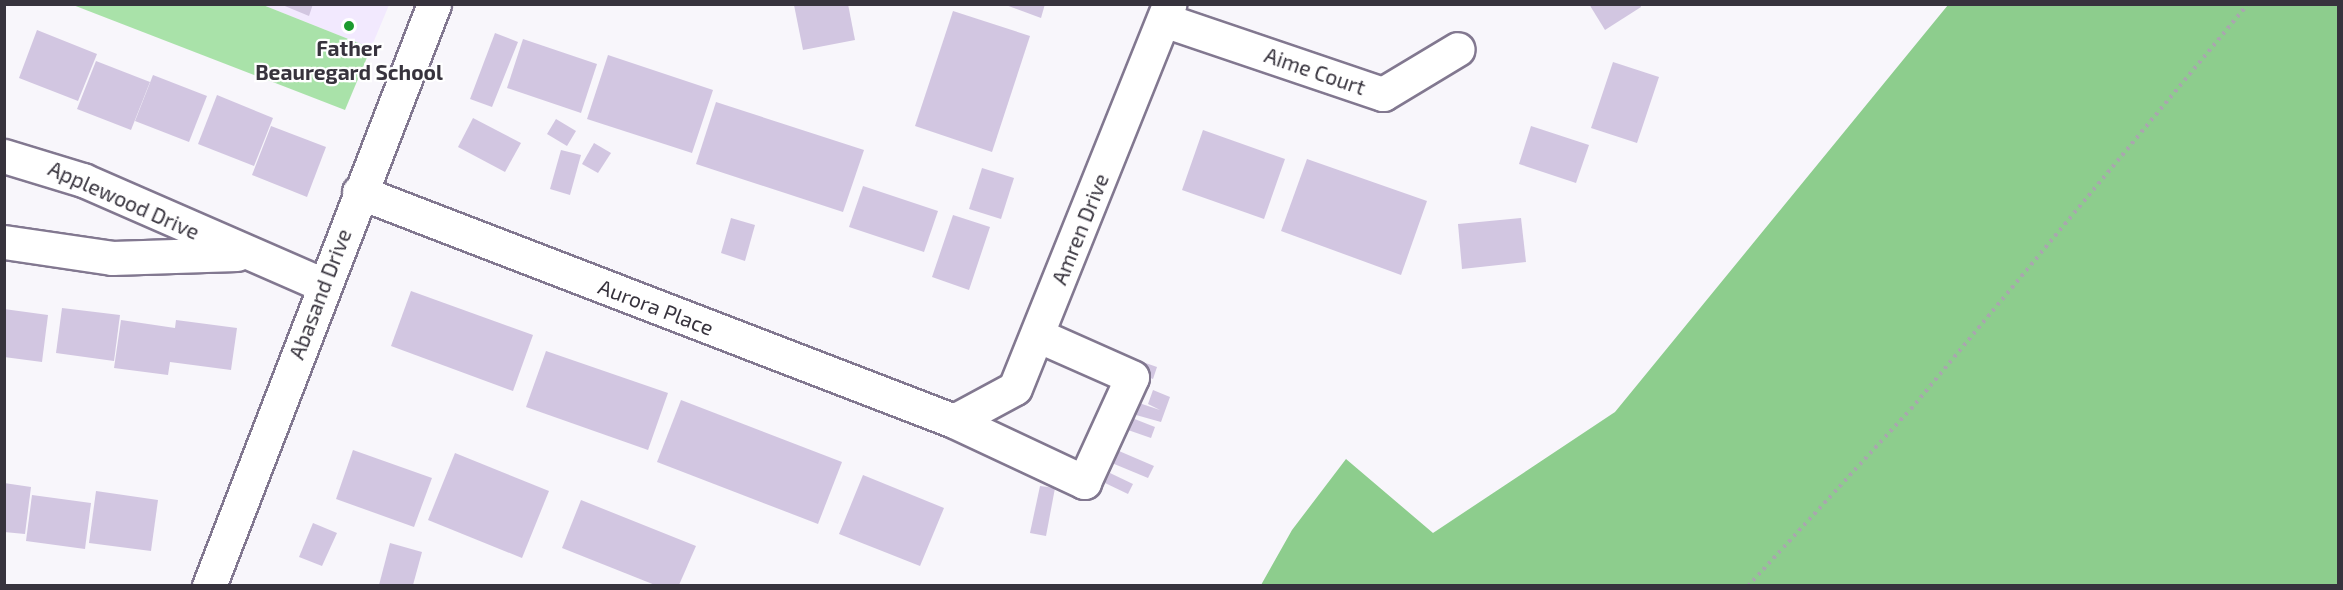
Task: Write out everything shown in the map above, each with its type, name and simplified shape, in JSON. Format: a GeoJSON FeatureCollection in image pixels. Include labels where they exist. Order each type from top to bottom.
{"type":"FeatureCollection","features":[{"type":"Feature","properties":{"kind":"street","name":"Abasand Drive"},"geometry":{"type":"LineString","coordinates":[[209,585],[359,192],[434,4]]}},
{"type":"Feature","properties":{"kind":"street","name":"Aime Court"},"geometry":{"type":"LineString","coordinates":[[1167,12],[1383,94],[1458,49]]}},
{"type":"Feature","properties":{"kind":"street","name":"Amren Drive"},"geometry":{"type":"LineString","coordinates":[[954,421],[1015,388],[1167,12]]}},
{"type":"Feature","properties":{"kind":"street","name":"Applewood Drive"},"geometry":{"type":"LineString","coordinates":[[4,156],[82,180],[242,253],[323,285]]}},
{"type":"Feature","properties":{"kind":"street","name":"Aurora Place"},"geometry":{"type":"LineString","coordinates":[[359,192],[954,421],[1084,482],[1132,377],[1037,335]]}},
{"type":"Feature","properties":{"kind":"street","name":"Applewood Drive"},"geometry":{"type":"LineString","coordinates":[[4,242],[112,258],[242,253]]}},
{"type":"Feature","properties":{"kind":"path"},"geometry":{"type":"LineString","coordinates":[[1748,585],[1911,409],[2248,4]]}},
{"type":"Feature","properties":{"kind":"shaded area","name":"Father Beauregard School"},"geometry":{"type":"Polygon","coordinates":[[[263,5],[389,5],[371,48],[263,5]]]}},
{"type":"Feature","properties":{"kind":"green space"},"geometry":{"type":"Polygon","coordinates":[[[73,5],[263,5],[371,48],[345,110],[73,5]]]}},
{"type":"Feature","properties":{"kind":"green space"},"geometry":{"type":"Polygon","coordinates":[[[1948,5],[2338,5],[2338,585],[1261,585],[1292,530],[1346,459],[1433,533],[1615,412],[1948,5]]]}},
{"type":"Feature","properties":{"kind":"building"},"geometry":{"type":"Polygon","coordinates":[[[280,4],[313,4],[309,16],[280,4]]]}},
{"type":"Feature","properties":{"kind":"building"},"geometry":{"type":"Polygon","coordinates":[[[848,4],[855,40],[803,50],[794,5],[848,4]]]}},
{"type":"Feature","properties":{"kind":"building"},"geometry":{"type":"Polygon","coordinates":[[[1003,4],[1045,4],[1041,18],[1003,4]]]}},
{"type":"Feature","properties":{"kind":"building"},"geometry":{"type":"Polygon","coordinates":[[[1589,4],[1640,4],[1641,7],[1605,30],[1589,4]]]}},
{"type":"Feature","properties":{"kind":"building"},"geometry":{"type":"Polygon","coordinates":[[[953,11],[1030,36],[992,152],[915,126],[953,11]]]}},
{"type":"Feature","properties":{"kind":"building"},"geometry":{"type":"Polygon","coordinates":[[[37,30],[97,54],[78,101],[19,78],[37,30]]]}},
{"type":"Feature","properties":{"kind":"building"},"geometry":{"type":"Polygon","coordinates":[[[495,33],[518,42],[492,107],[470,99],[495,33]]]}},
{"type":"Feature","properties":{"kind":"building"},"geometry":{"type":"Polygon","coordinates":[[[523,39],[597,64],[581,113],[507,88],[523,39]]]}},
{"type":"Feature","properties":{"kind":"building"},"geometry":{"type":"Polygon","coordinates":[[[608,55],[713,90],[692,153],[587,119],[608,55]]]}},
{"type":"Feature","properties":{"kind":"building"},"geometry":{"type":"Polygon","coordinates":[[[96,61],[150,82],[131,130],[77,109],[96,61]]]}},
{"type":"Feature","properties":{"kind":"building"},"geometry":{"type":"Polygon","coordinates":[[[1613,62],[1659,77],[1637,143],[1591,128],[1613,62]]]}},
{"type":"Feature","properties":{"kind":"building"},"geometry":{"type":"Polygon","coordinates":[[[153,75],[207,96],[189,142],[135,121],[153,75]]]}},
{"type":"Feature","properties":{"kind":"building"},"geometry":{"type":"Polygon","coordinates":[[[217,95],[273,118],[254,166],[198,144],[217,95]]]}},
{"type":"Feature","properties":{"kind":"building"},"geometry":{"type":"Polygon","coordinates":[[[716,102],[864,150],[843,212],[696,164],[716,102]]]}},
{"type":"Feature","properties":{"kind":"building"},"geometry":{"type":"Polygon","coordinates":[[[473,118],[521,143],[505,172],[458,147],[473,118]]]}},
{"type":"Feature","properties":{"kind":"building"},"geometry":{"type":"Polygon","coordinates":[[[556,119],[576,131],[567,146],[547,134],[556,119]]]}},
{"type":"Feature","properties":{"kind":"building"},"geometry":{"type":"Polygon","coordinates":[[[271,126],[326,147],[307,197],[252,175],[271,126]]]}},
{"type":"Feature","properties":{"kind":"building"},"geometry":{"type":"Polygon","coordinates":[[[1531,126],[1589,145],[1576,183],[1519,164],[1531,126]]]}},
{"type":"Feature","properties":{"kind":"building"},"geometry":{"type":"Polygon","coordinates":[[[1203,130],[1285,159],[1264,219],[1182,190],[1203,130]]]}},
{"type":"Feature","properties":{"kind":"building"},"geometry":{"type":"Polygon","coordinates":[[[594,143],[611,153],[598,173],[582,164],[594,143]]]}},
{"type":"Feature","properties":{"kind":"building"},"geometry":{"type":"Polygon","coordinates":[[[561,150],[581,155],[570,195],[550,189],[561,150]]]}},
{"type":"Feature","properties":{"kind":"building"},"geometry":{"type":"Polygon","coordinates":[[[1307,159],[1427,201],[1401,275],[1281,231],[1307,159]]]}},
{"type":"Feature","properties":{"kind":"building"},"geometry":{"type":"Polygon","coordinates":[[[982,168],[1014,178],[1001,219],[969,209],[982,168]]]}},
{"type":"Feature","properties":{"kind":"building"},"geometry":{"type":"Polygon","coordinates":[[[863,186],[938,211],[924,252],[849,227],[863,186]]]}},
{"type":"Feature","properties":{"kind":"building"},"geometry":{"type":"Polygon","coordinates":[[[953,215],[990,227],[969,290],[932,277],[953,215]]]}},
{"type":"Feature","properties":{"kind":"building"},"geometry":{"type":"Polygon","coordinates":[[[731,218],[755,225],[745,261],[721,253],[731,218]]]}},
{"type":"Feature","properties":{"kind":"building"},"geometry":{"type":"Polygon","coordinates":[[[1521,218],[1526,262],[1462,269],[1458,224],[1521,218]]]}},
{"type":"Feature","properties":{"kind":"building"},"geometry":{"type":"Polygon","coordinates":[[[411,291],[533,335],[513,391],[391,346],[411,291]]]}},
{"type":"Feature","properties":{"kind":"building"},"geometry":{"type":"Polygon","coordinates":[[[62,308],[120,315],[114,361],[56,353],[62,308]]]}},
{"type":"Feature","properties":{"kind":"building"},"geometry":{"type":"Polygon","coordinates":[[[4,309],[48,315],[42,362],[4,357],[4,309]]]}},
{"type":"Feature","properties":{"kind":"building"},"geometry":{"type":"Polygon","coordinates":[[[121,320],[175,328],[176,320],[237,328],[231,370],[170,362],[168,375],[114,368],[121,320]]]}},
{"type":"Feature","properties":{"kind":"building"},"geometry":{"type":"Polygon","coordinates":[[[546,351],[668,393],[648,450],[526,407],[546,351]]]}},
{"type":"Feature","properties":{"kind":"building"},"geometry":{"type":"Polygon","coordinates":[[[1117,353],[1157,367],[1153,379],[1113,364],[1117,353]]]}},
{"type":"Feature","properties":{"kind":"building"},"geometry":{"type":"Polygon","coordinates":[[[1153,390],[1170,397],[1161,422],[1136,415],[1139,403],[1160,410],[1148,404],[1153,390]]]}},
{"type":"Feature","properties":{"kind":"building"},"geometry":{"type":"Polygon","coordinates":[[[681,400],[842,462],[818,524],[657,462],[681,400]]]}},
{"type":"Feature","properties":{"kind":"building"},"geometry":{"type":"Polygon","coordinates":[[[1132,418],[1155,427],[1151,438],[1128,430],[1132,418]]]}},
{"type":"Feature","properties":{"kind":"building"},"geometry":{"type":"Polygon","coordinates":[[[1112,448],[1154,466],[1148,478],[1107,461],[1112,448]]]}},
{"type":"Feature","properties":{"kind":"building"},"geometry":{"type":"Polygon","coordinates":[[[353,450],[432,478],[414,527],[336,499],[353,450]]]}},
{"type":"Feature","properties":{"kind":"building"},"geometry":{"type":"Polygon","coordinates":[[[455,453],[549,491],[522,558],[428,520],[455,453]]]}},
{"type":"Feature","properties":{"kind":"building"},"geometry":{"type":"Polygon","coordinates":[[[1110,473],[1133,484],[1128,494],[1105,483],[1110,473]]]}},
{"type":"Feature","properties":{"kind":"building"},"geometry":{"type":"Polygon","coordinates":[[[863,475],[944,508],[920,566],[839,534],[863,475]]]}},
{"type":"Feature","properties":{"kind":"building"},"geometry":{"type":"Polygon","coordinates":[[[4,483],[31,487],[25,534],[4,532],[4,483]]]}},
{"type":"Feature","properties":{"kind":"building"},"geometry":{"type":"Polygon","coordinates":[[[1040,486],[1055,488],[1046,536],[1030,533],[1040,486]]]}},
{"type":"Feature","properties":{"kind":"building"},"geometry":{"type":"Polygon","coordinates":[[[96,491],[158,500],[151,551],[89,543],[96,491]]]}},
{"type":"Feature","properties":{"kind":"building"},"geometry":{"type":"Polygon","coordinates":[[[32,495],[91,503],[85,549],[26,541],[32,495]]]}},
{"type":"Feature","properties":{"kind":"building"},"geometry":{"type":"Polygon","coordinates":[[[581,500],[696,546],[679,585],[655,585],[562,548],[581,500]]]}},
{"type":"Feature","properties":{"kind":"building"},"geometry":{"type":"Polygon","coordinates":[[[313,523],[337,533],[322,566],[299,557],[313,523]]]}},
{"type":"Feature","properties":{"kind":"building"},"geometry":{"type":"Polygon","coordinates":[[[390,543],[422,552],[413,585],[379,585],[390,543]]]}},
{"type":"Feature","properties":{"kind":"place","name":"Father Beauregard School"},"geometry":{"type":"Point","coordinates":[349,26]}}]}
